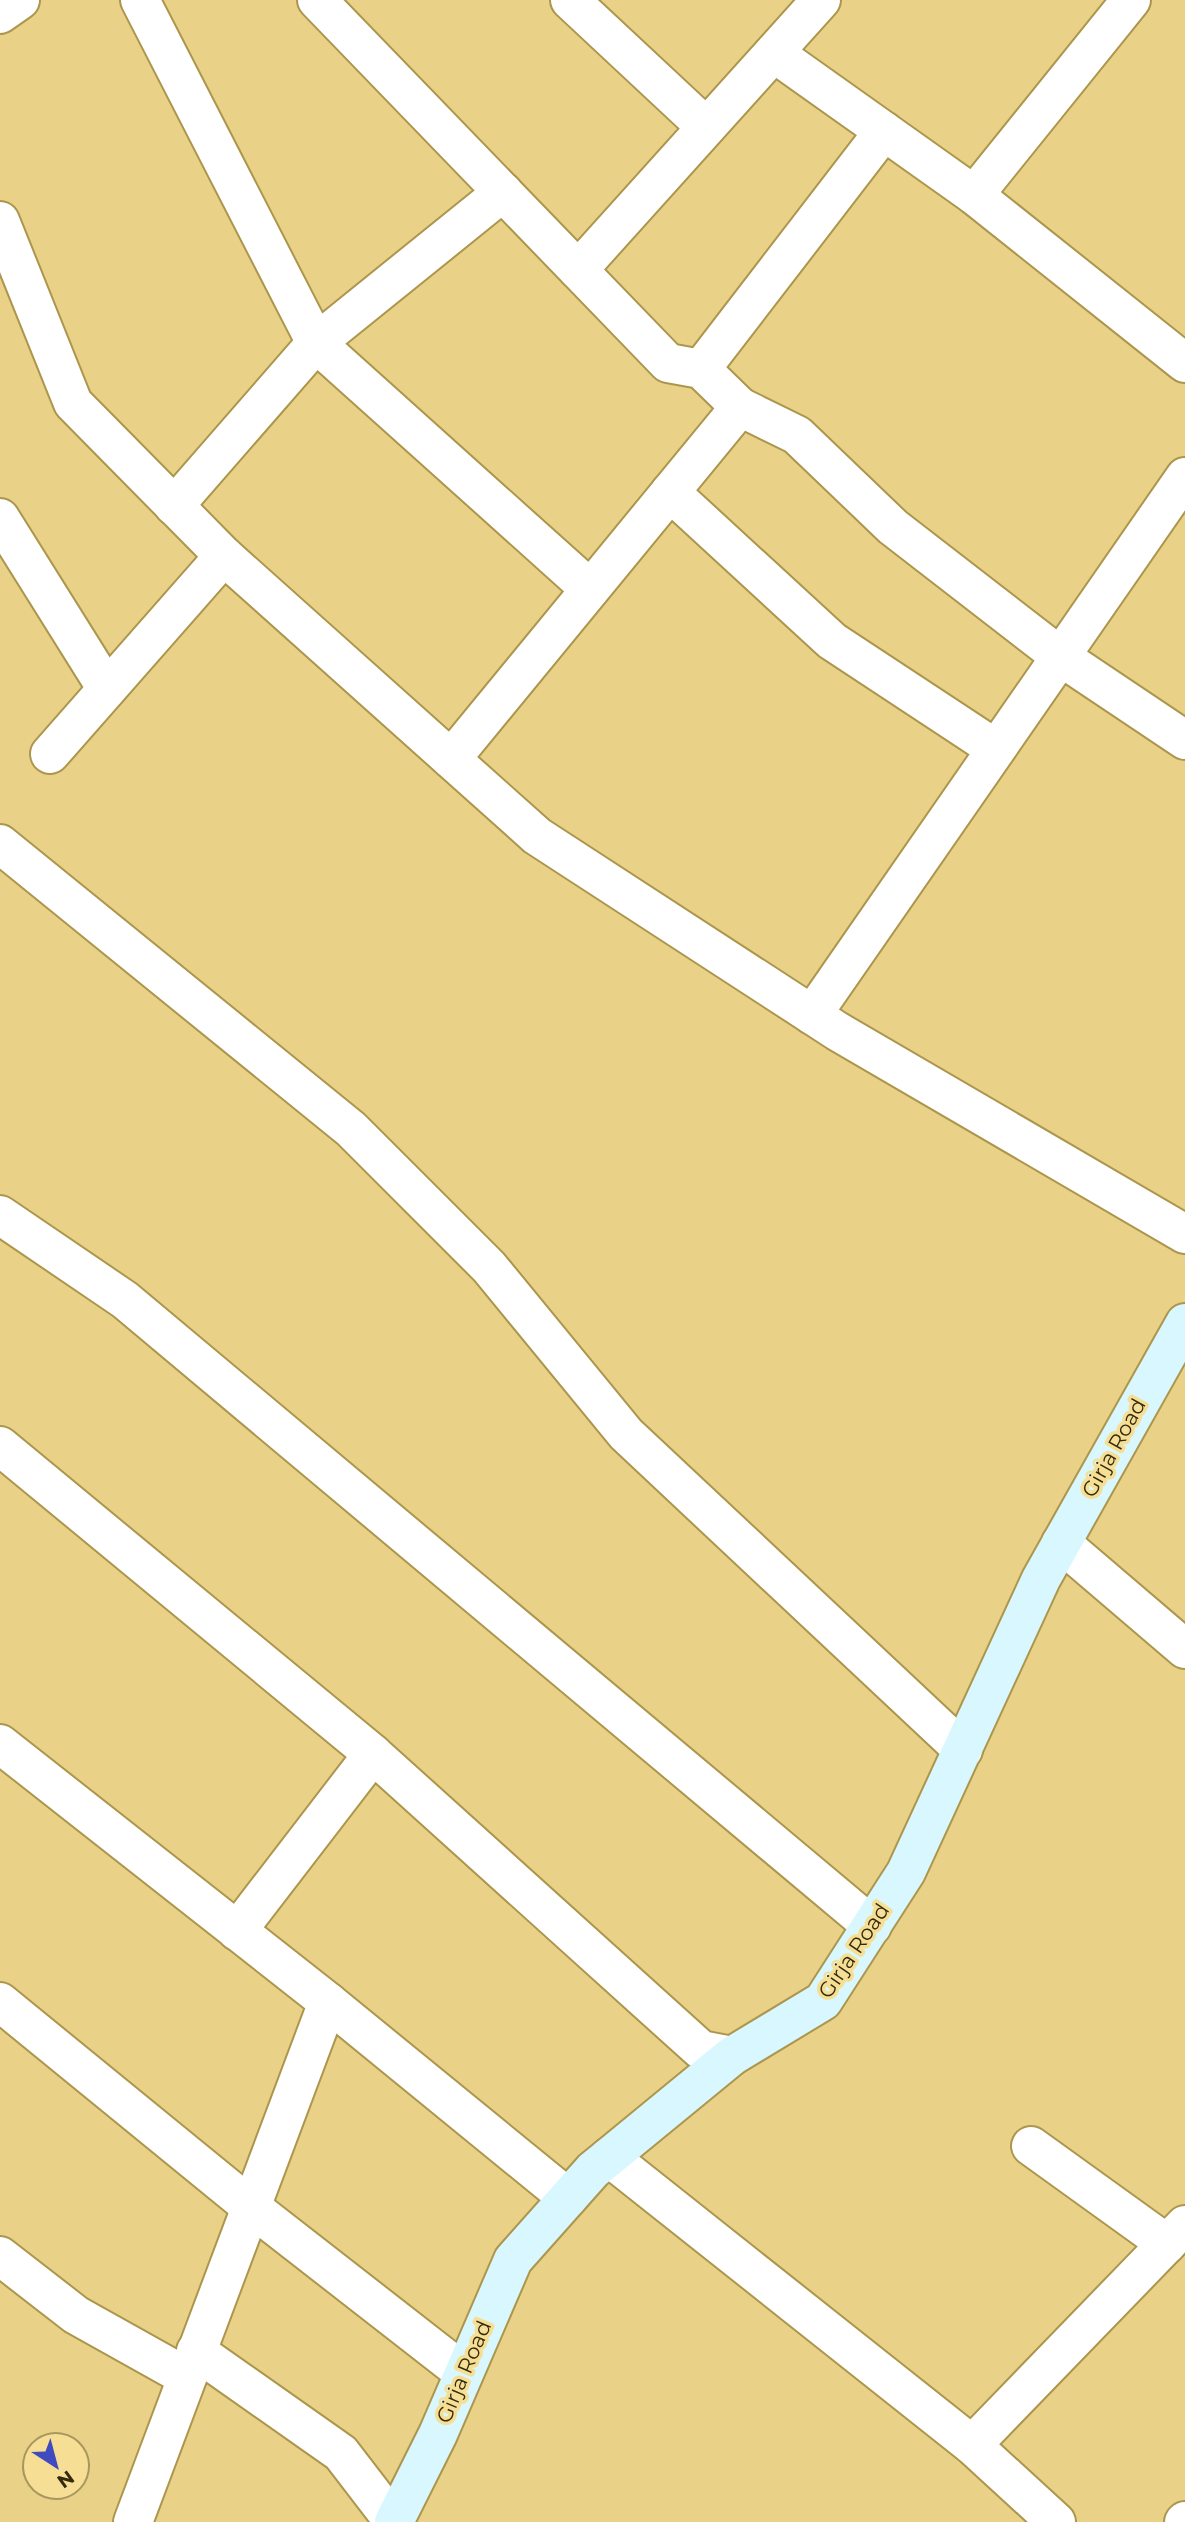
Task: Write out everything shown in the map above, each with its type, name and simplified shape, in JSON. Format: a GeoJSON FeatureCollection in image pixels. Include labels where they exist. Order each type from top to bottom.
{"type":"FeatureCollection","features":[{"type":"Feature","properties":{"kind":"main road","name":"Girja Road"},"geometry":{"type":"LineString","coordinates":[[394,2522],[438,2434],[513,2260],[593,2170],[732,2056],[823,2001],[906,1872],[1041,1579],[1185,1323]]}},
{"type":"Feature","properties":{"kind":"street"},"geometry":{"type":"LineString","coordinates":[[0,14],[20,0]]}},
{"type":"Feature","properties":{"kind":"street"},"geometry":{"type":"LineString","coordinates":[[140,0],[316,343],[590,589]]}},
{"type":"Feature","properties":{"kind":"street"},"geometry":{"type":"LineString","coordinates":[[317,0],[668,363],[701,369],[740,407],[797,435],[893,527],[1060,657],[1185,740]]}},
{"type":"Feature","properties":{"kind":"street"},"geometry":{"type":"LineString","coordinates":[[570,0],[706,127]]}},
{"type":"Feature","properties":{"kind":"street"},"geometry":{"type":"LineString","coordinates":[[578,270],[821,0]]}},
{"type":"Feature","properties":{"kind":"street"},"geometry":{"type":"LineString","coordinates":[[974,195],[1131,0]]}},
{"type":"Feature","properties":{"kind":"street"},"geometry":{"type":"LineString","coordinates":[[774,53],[974,195],[1185,363]]}},
{"type":"Feature","properties":{"kind":"street"},"geometry":{"type":"LineString","coordinates":[[701,369],[884,131]]}},
{"type":"Feature","properties":{"kind":"street"},"geometry":{"type":"LineString","coordinates":[[174,506],[316,343],[503,192]]}},
{"type":"Feature","properties":{"kind":"street"},"geometry":{"type":"LineString","coordinates":[[0,221],[73,403],[224,556],[537,836],[813,1015],[1185,1234]]}},
{"type":"Feature","properties":{"kind":"street"},"geometry":{"type":"LineString","coordinates":[[451,759],[740,407]]}},
{"type":"Feature","properties":{"kind":"street"},"geometry":{"type":"LineString","coordinates":[[813,1015],[1185,477]]}},
{"type":"Feature","properties":{"kind":"street"},"geometry":{"type":"LineString","coordinates":[[670,492],[832,641],[996,750]]}},
{"type":"Feature","properties":{"kind":"street"},"geometry":{"type":"LineString","coordinates":[[0,518],[107,689]]}},
{"type":"Feature","properties":{"kind":"street"},"geometry":{"type":"LineString","coordinates":[[50,754],[224,556]]}},
{"type":"Feature","properties":{"kind":"street"},"geometry":{"type":"LineString","coordinates":[[0,844],[351,1129],[489,1267],[626,1434],[962,1750]]}},
{"type":"Feature","properties":{"kind":"street"},"geometry":{"type":"LineString","coordinates":[[0,1215],[125,1300],[872,1926]]}},
{"type":"Feature","properties":{"kind":"street"},"geometry":{"type":"LineString","coordinates":[[0,1446],[373,1754],[701,2050],[732,2056]]}},
{"type":"Feature","properties":{"kind":"street"},"geometry":{"type":"LineString","coordinates":[[1061,1543],[1185,1648]]}},
{"type":"Feature","properties":{"kind":"street"},"geometry":{"type":"LineString","coordinates":[[0,1744],[328,2002],[568,2198]]}},
{"type":"Feature","properties":{"kind":"street"},"geometry":{"type":"LineString","coordinates":[[237,1931],[373,1754]]}},
{"type":"Feature","properties":{"kind":"street"},"geometry":{"type":"LineString","coordinates":[[0,2002],[251,2207],[464,2373]]}},
{"type":"Feature","properties":{"kind":"street"},"geometry":{"type":"LineString","coordinates":[[133,2522],[328,2002]]}},
{"type":"Feature","properties":{"kind":"street"},"geometry":{"type":"LineString","coordinates":[[972,2445],[1176,2235],[1031,2146]]}},
{"type":"Feature","properties":{"kind":"street"},"geometry":{"type":"LineString","coordinates":[[609,2157],[972,2445],[1056,2522]]}},
{"type":"Feature","properties":{"kind":"street"},"geometry":{"type":"LineString","coordinates":[[0,2256],[76,2315],[192,2364],[341,2453],[394,2522]]}}]}
